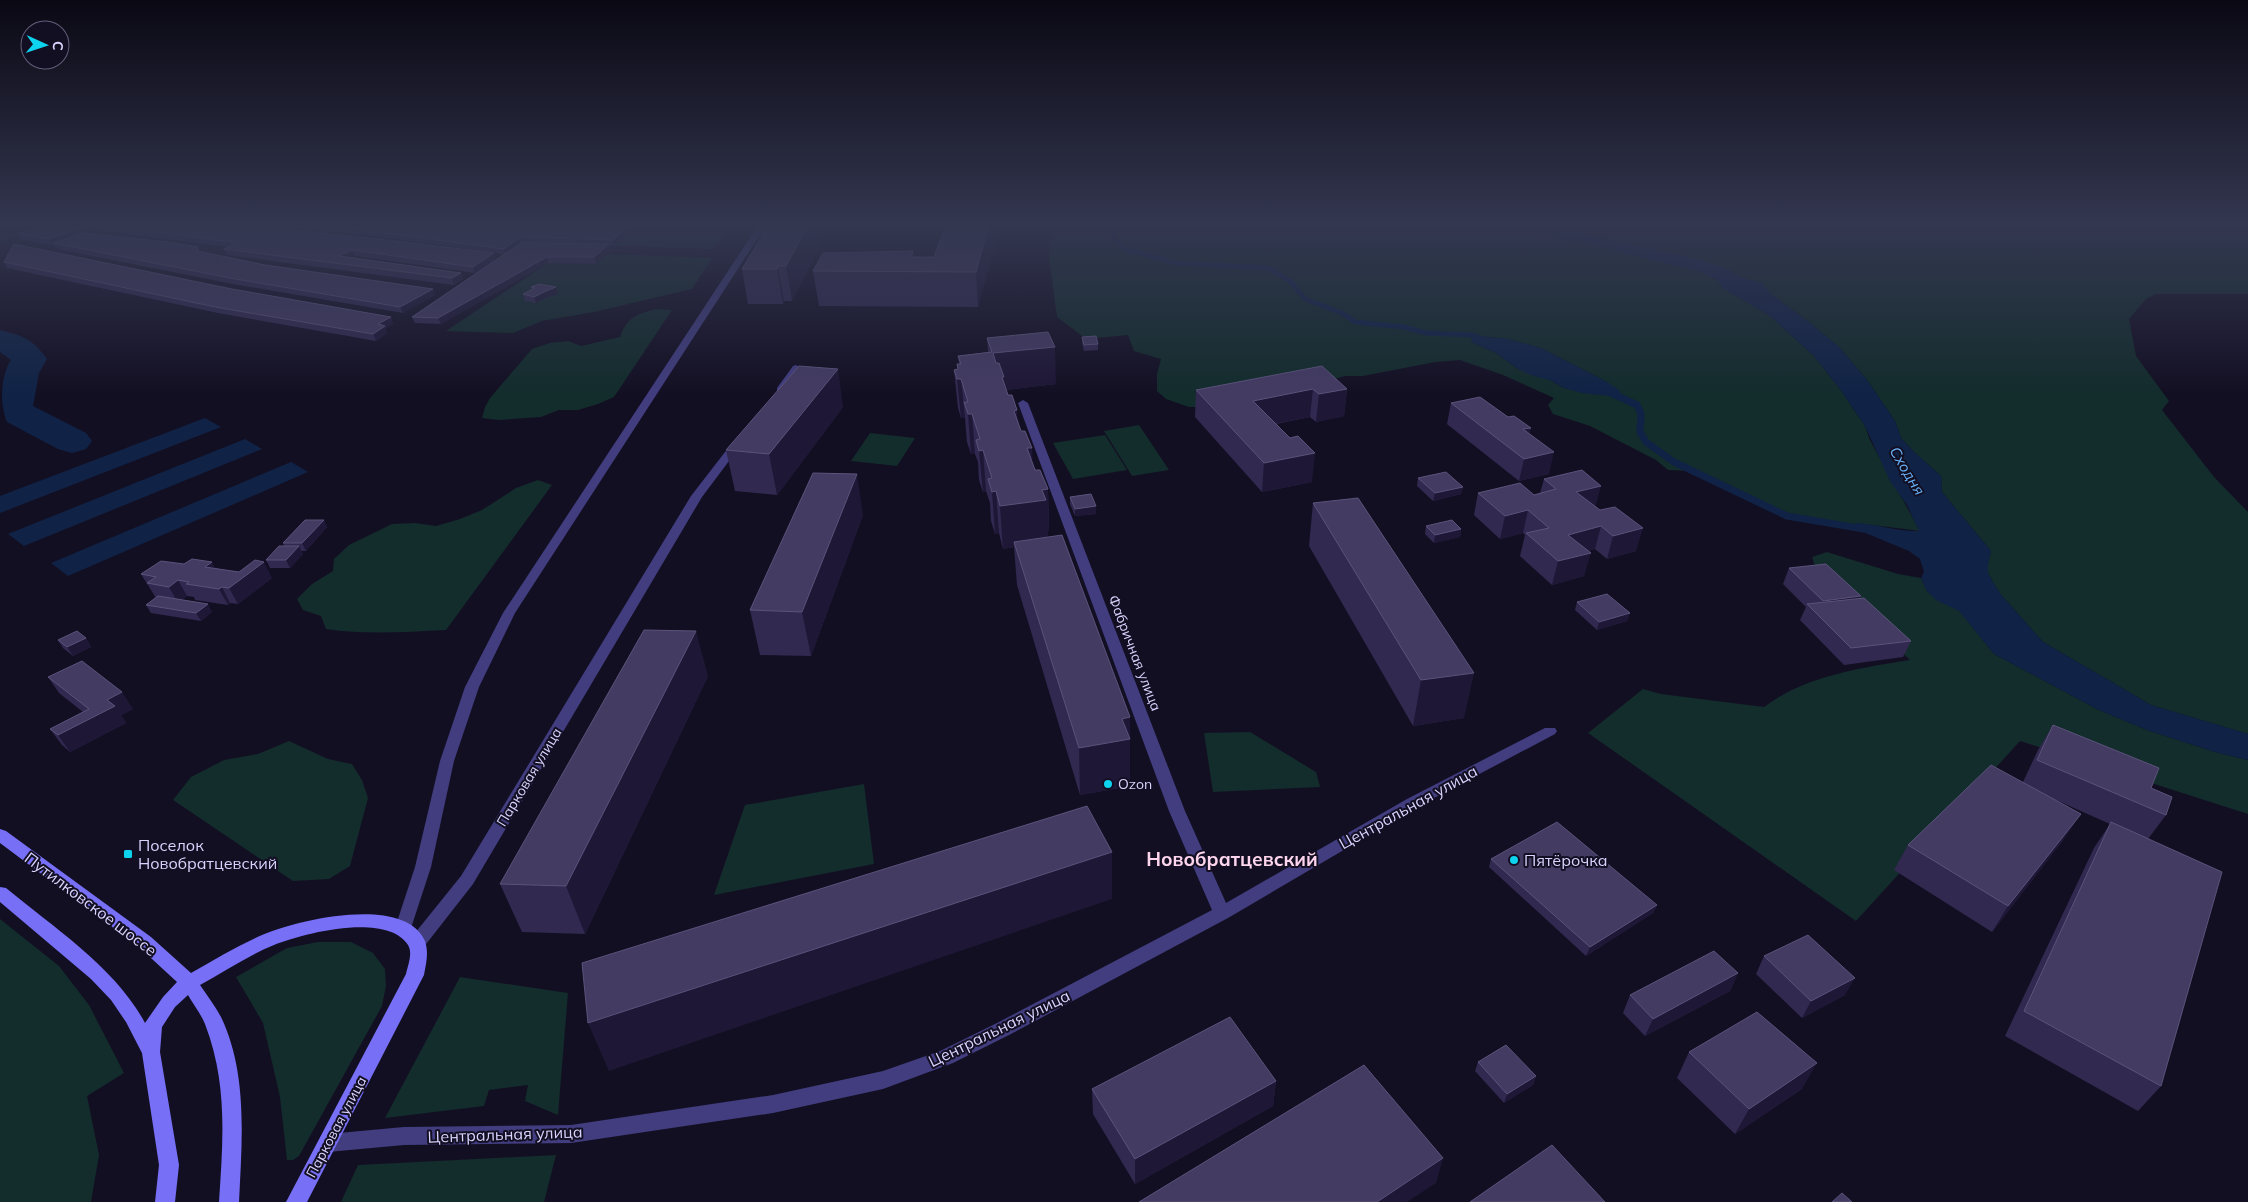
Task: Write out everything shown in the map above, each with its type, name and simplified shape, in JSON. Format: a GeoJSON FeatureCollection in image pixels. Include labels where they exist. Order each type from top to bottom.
{"type":"FeatureCollection","features":[{"type":"Feature","properties":{"kind":"main road","name":"Путилковское шоссе"},"geometry":{"type":"LineString","coordinates":[[0,835],[145,942],[189,982],[213,1020],[229,1070],[233,1134],[229,1202]]}},
{"type":"Feature","properties":{"kind":"main road"},"geometry":{"type":"LineString","coordinates":[[0,893],[97,974],[117,995],[132,1016],[151,1052]]}},
{"type":"Feature","properties":{"kind":"main road"},"geometry":{"type":"LineString","coordinates":[[165,1202],[169,1165],[151,1052],[153,1025],[169,1002],[189,982],[268,940],[300,930],[333,923],[372,920],[402,928],[417,943]]}},
{"type":"Feature","properties":{"kind":"main road","name":"Парковая улица"},"geometry":{"type":"LineString","coordinates":[[296,1202],[415,975],[419,956],[417,943]]}},
{"type":"Feature","properties":{"kind":"street"},"geometry":{"type":"LineString","coordinates":[[402,928],[423,867],[447,761],[472,687],[509,613],[724,283]]}},
{"type":"Feature","properties":{"kind":"street"},"geometry":{"type":"LineString","coordinates":[[773,399],[796,368]]}},
{"type":"Feature","properties":{"kind":"street","name":"Фабричная улица"},"geometry":{"type":"LineString","coordinates":[[1023,403],[1177,812],[1222,913]]}},
{"type":"Feature","properties":{"kind":"street","name":"Парковая улица"},"geometry":{"type":"LineString","coordinates":[[417,943],[467,880],[697,496],[743,436]]}},
{"type":"Feature","properties":{"kind":"street","name":"Центральная улица"},"geometry":{"type":"LineString","coordinates":[[328,1143],[404,1136],[571,1134],[773,1104],[883,1080],[946,1057],[1222,913],[1412,802],[1550,730]]}},
{"type":"Feature","properties":{"kind":"green space"},"geometry":{"type":"Polygon","coordinates":[[[518,283],[696,283],[692,289],[594,312],[542,321],[513,333],[446,331],[518,283]]]}},
{"type":"Feature","properties":{"kind":"green space"},"geometry":{"type":"Polygon","coordinates":[[[1052,283],[1720,283],[1723,288],[1770,316],[1814,356],[1840,389],[1865,426],[1870,440],[1920,531],[1856,523],[1854,526],[1787,516],[1692,471],[1668,470],[1656,460],[1590,426],[1553,414],[1548,405],[1554,398],[1503,375],[1460,360],[1435,362],[1363,376],[1345,376],[1305,387],[1206,407],[1189,407],[1166,399],[1157,391],[1157,374],[1161,359],[1134,351],[1128,335],[1086,339],[1057,317],[1052,283]],[[1472,335],[1472,342],[1496,353],[1518,369],[1550,380],[1564,388],[1621,397],[1607,382],[1541,348],[1508,339],[1472,335]]]}},
{"type":"Feature","properties":{"kind":"green space"},"geometry":{"type":"Polygon","coordinates":[[[1762,283],[2248,283],[2248,294],[2156,294],[2146,299],[2129,319],[2136,356],[2169,401],[2162,410],[2214,477],[2248,512],[2248,734],[2151,705],[2043,642],[2002,596],[1988,573],[1991,551],[1942,492],[1941,476],[1901,438],[1895,421],[1867,380],[1840,348],[1771,294],[1762,283]]]}},
{"type":"Feature","properties":{"kind":"green space"},"geometry":{"type":"Polygon","coordinates":[[[657,309],[672,310],[614,397],[578,410],[559,410],[541,417],[499,420],[482,418],[490,398],[532,349],[550,343],[568,341],[581,346],[620,337],[626,325],[634,317],[657,309]]]}},
{"type":"Feature","properties":{"kind":"green space"},"geometry":{"type":"Polygon","coordinates":[[[1139,425],[1169,470],[1132,476],[1104,431],[1139,425]]]}},
{"type":"Feature","properties":{"kind":"green space"},"geometry":{"type":"Polygon","coordinates":[[[870,433],[915,438],[897,466],[851,461],[870,433]]]}},
{"type":"Feature","properties":{"kind":"green space"},"geometry":{"type":"Polygon","coordinates":[[[1105,435],[1127,470],[1073,479],[1053,443],[1105,435]]]}},
{"type":"Feature","properties":{"kind":"green space"},"geometry":{"type":"Polygon","coordinates":[[[538,480],[552,485],[446,630],[371,632],[326,629],[321,616],[303,610],[297,599],[312,584],[333,571],[334,559],[349,545],[392,524],[415,523],[436,526],[460,519],[482,510],[516,488],[538,480]]]}},
{"type":"Feature","properties":{"kind":"green space"},"geometry":{"type":"Polygon","coordinates":[[[1827,552],[1898,574],[1921,578],[1927,591],[1936,599],[1959,610],[1994,654],[2099,710],[2147,730],[2215,752],[2248,760],[2248,814],[2020,741],[1856,921],[1588,733],[1643,689],[1661,694],[1764,707],[1780,696],[1815,681],[1853,670],[1910,660],[1818,575],[1812,557],[1827,552]]]}},
{"type":"Feature","properties":{"kind":"green space"},"geometry":{"type":"Polygon","coordinates":[[[1250,732],[1316,772],[1320,787],[1213,792],[1204,733],[1250,732]]]}},
{"type":"Feature","properties":{"kind":"green space"},"geometry":{"type":"Polygon","coordinates":[[[289,741],[328,759],[352,764],[362,780],[368,798],[350,866],[329,879],[293,881],[173,800],[191,777],[224,760],[258,754],[289,741]]]}},
{"type":"Feature","properties":{"kind":"green space"},"geometry":{"type":"Polygon","coordinates":[[[864,784],[874,864],[714,895],[745,805],[864,784]]]}},
{"type":"Feature","properties":{"kind":"green space"},"geometry":{"type":"Polygon","coordinates":[[[0,919],[59,966],[89,1005],[124,1073],[87,1096],[99,1155],[91,1202],[0,1202],[0,919]]]}},
{"type":"Feature","properties":{"kind":"green space"},"geometry":{"type":"Polygon","coordinates":[[[318,942],[351,942],[373,953],[385,969],[386,986],[382,1006],[299,1156],[293,1160],[287,1160],[280,1097],[263,1023],[236,977],[287,948],[318,942]]]}},
{"type":"Feature","properties":{"kind":"green space"},"geometry":{"type":"Polygon","coordinates":[[[460,977],[568,993],[558,1115],[525,1101],[528,1085],[489,1090],[484,1106],[385,1118],[460,977]]]}},
{"type":"Feature","properties":{"kind":"green space"},"geometry":{"type":"Polygon","coordinates":[[[556,1155],[544,1202],[341,1202],[358,1165],[556,1155]]]}},
{"type":"Feature","properties":{"kind":"water","name":"Сходня"},"geometry":{"type":"Polygon","coordinates":[[[1720,283],[1762,283],[1771,294],[1840,348],[1867,380],[1895,421],[1901,438],[1941,476],[1942,492],[1991,551],[1988,573],[1994,584],[2002,596],[2043,642],[2151,705],[2248,734],[2248,760],[2215,752],[2147,730],[2099,710],[1994,654],[1959,611],[1936,600],[1927,591],[1921,578],[1924,572],[1920,559],[1909,551],[1858,530],[1854,526],[1856,523],[1919,531],[1907,505],[1890,481],[1865,426],[1840,389],[1814,356],[1770,316],[1723,288],[1720,283]]]}},
{"type":"Feature","properties":{"kind":"water"},"geometry":{"type":"Polygon","coordinates":[[[1471,335],[1508,339],[1541,348],[1607,382],[1619,390],[1621,397],[1582,393],[1564,388],[1550,380],[1533,376],[1518,369],[1496,353],[1472,342],[1471,335]]]}},
{"type":"Feature","properties":{"kind":"water"},"geometry":{"type":"Polygon","coordinates":[[[205,418],[221,427],[0,513],[0,496],[205,418]]]}},
{"type":"Feature","properties":{"kind":"water"},"geometry":{"type":"Polygon","coordinates":[[[245,439],[262,449],[24,546],[8,534],[245,439]]]}},
{"type":"Feature","properties":{"kind":"water"},"geometry":{"type":"Polygon","coordinates":[[[291,462],[308,472],[68,576],[51,563],[291,462]]]}},
{"type":"Feature","properties":{"kind":"building"},"geometry":{"type":"Polygon","coordinates":[[[103,283],[203,283],[391,317],[378,324],[385,326],[373,334],[215,307],[103,283]]]}},
{"type":"Feature","properties":{"kind":"building"},"geometry":{"type":"Polygon","coordinates":[[[260,283],[392,283],[433,289],[400,307],[260,283]]]}},
{"type":"Feature","properties":{"kind":"building"},"geometry":{"type":"Polygon","coordinates":[[[462,283],[500,283],[438,318],[412,317],[462,283]]]}},
{"type":"Feature","properties":{"kind":"building"},"geometry":{"type":"Polygon","coordinates":[[[539,284],[556,287],[534,297],[523,294],[535,288],[531,287],[539,284]]]}},
{"type":"Feature","properties":{"kind":"building"},"geometry":{"type":"Polygon","coordinates":[[[1048,332],[1055,347],[993,353],[1004,377],[1002,377],[1008,395],[1012,395],[1017,410],[1014,411],[1021,431],[1025,431],[1032,448],[1027,448],[1035,470],[1040,470],[1048,489],[1042,490],[1046,500],[1000,506],[996,491],[992,492],[988,479],[992,478],[983,450],[979,451],[976,440],[980,439],[972,414],[968,414],[964,402],[968,402],[961,379],[957,379],[954,370],[958,369],[957,364],[961,364],[958,356],[992,352],[987,338],[1048,332]]]}},
{"type":"Feature","properties":{"kind":"building"},"geometry":{"type":"Polygon","coordinates":[[[1096,336],[1098,344],[1084,345],[1082,337],[1096,336]]]}},
{"type":"Feature","properties":{"kind":"building"},"geometry":{"type":"Polygon","coordinates":[[[799,366],[838,369],[769,454],[726,450],[799,366]]]}},
{"type":"Feature","properties":{"kind":"building"},"geometry":{"type":"Polygon","coordinates":[[[1322,366],[1347,389],[1319,394],[1313,389],[1253,401],[1290,438],[1298,436],[1315,453],[1264,463],[1196,390],[1322,366]]]}},
{"type":"Feature","properties":{"kind":"building"},"geometry":{"type":"Polygon","coordinates":[[[1480,397],[1508,417],[1514,416],[1531,428],[1523,429],[1554,452],[1524,459],[1451,403],[1480,397]]]}},
{"type":"Feature","properties":{"kind":"building"},"geometry":{"type":"Polygon","coordinates":[[[1582,470],[1601,486],[1576,492],[1600,510],[1615,507],[1643,528],[1613,536],[1601,526],[1568,535],[1591,553],[1558,561],[1526,533],[1549,528],[1528,510],[1505,516],[1478,493],[1520,483],[1534,495],[1556,489],[1544,479],[1582,470]]]}},
{"type":"Feature","properties":{"kind":"building"},"geometry":{"type":"Polygon","coordinates":[[[1446,472],[1463,487],[1435,493],[1418,478],[1446,472]]]}},
{"type":"Feature","properties":{"kind":"building"},"geometry":{"type":"Polygon","coordinates":[[[813,473],[857,474],[802,612],[750,610],[813,473]]]}},
{"type":"Feature","properties":{"kind":"building"},"geometry":{"type":"Polygon","coordinates":[[[1091,494],[1096,506],[1075,509],[1070,497],[1091,494]]]}},
{"type":"Feature","properties":{"kind":"building"},"geometry":{"type":"Polygon","coordinates":[[[1358,498],[1474,673],[1421,680],[1313,503],[1358,498]]]}},
{"type":"Feature","properties":{"kind":"building"},"geometry":{"type":"Polygon","coordinates":[[[305,520],[324,520],[302,543],[283,543],[305,520]]]}},
{"type":"Feature","properties":{"kind":"building"},"geometry":{"type":"Polygon","coordinates":[[[1452,520],[1461,529],[1435,535],[1426,526],[1452,520]]]}},
{"type":"Feature","properties":{"kind":"building"},"geometry":{"type":"Polygon","coordinates":[[[1062,535],[1130,717],[1122,719],[1130,739],[1079,748],[1014,542],[1062,535]]]}},
{"type":"Feature","properties":{"kind":"building"},"geometry":{"type":"Polygon","coordinates":[[[279,546],[299,546],[286,560],[266,560],[279,546]]]}},
{"type":"Feature","properties":{"kind":"building"},"geometry":{"type":"Polygon","coordinates":[[[192,559],[212,562],[205,567],[239,572],[255,560],[264,562],[229,588],[222,587],[219,589],[186,584],[189,582],[178,580],[169,587],[147,583],[156,577],[141,574],[161,561],[184,564],[192,559]]]}},
{"type":"Feature","properties":{"kind":"building"},"geometry":{"type":"Polygon","coordinates":[[[1826,564],[1861,596],[1823,601],[1789,568],[1826,564]]]}},
{"type":"Feature","properties":{"kind":"building"},"geometry":{"type":"Polygon","coordinates":[[[1607,594],[1630,613],[1599,622],[1577,602],[1607,594]]]}},
{"type":"Feature","properties":{"kind":"building"},"geometry":{"type":"Polygon","coordinates":[[[158,596],[208,604],[196,613],[146,605],[158,596]]]}},
{"type":"Feature","properties":{"kind":"building"},"geometry":{"type":"Polygon","coordinates":[[[1864,598],[1911,641],[1851,648],[1807,604],[1864,598]]]}},
{"type":"Feature","properties":{"kind":"building"},"geometry":{"type":"Polygon","coordinates":[[[644,630],[696,631],[566,886],[500,884],[644,630]]]}},
{"type":"Feature","properties":{"kind":"building"},"geometry":{"type":"Polygon","coordinates":[[[77,631],[86,638],[67,647],[58,640],[77,631]]]}},
{"type":"Feature","properties":{"kind":"building"},"geometry":{"type":"Polygon","coordinates":[[[82,661],[122,692],[107,700],[115,706],[58,735],[50,729],[89,709],[48,677],[82,661]]]}},
{"type":"Feature","properties":{"kind":"building"},"geometry":{"type":"Polygon","coordinates":[[[2053,725],[2159,768],[2151,788],[2172,797],[2166,815],[2037,760],[2053,725]]]}},
{"type":"Feature","properties":{"kind":"building"},"geometry":{"type":"Polygon","coordinates":[[[1991,765],[2081,814],[2008,906],[1908,845],[1991,765]]]}},
{"type":"Feature","properties":{"kind":"building"},"geometry":{"type":"Polygon","coordinates":[[[1087,806],[1112,852],[588,1023],[582,963],[1087,806]]]}},
{"type":"Feature","properties":{"kind":"building"},"geometry":{"type":"Polygon","coordinates":[[[1557,822],[1657,905],[1590,947],[1491,859],[1557,822]]]}},
{"type":"Feature","properties":{"kind":"building"},"geometry":{"type":"Polygon","coordinates":[[[2111,822],[2222,872],[2161,1086],[2024,1011],[2111,822]]]}},
{"type":"Feature","properties":{"kind":"building"},"geometry":{"type":"Polygon","coordinates":[[[1808,935],[1855,978],[1811,1001],[1764,956],[1808,935]]]}},
{"type":"Feature","properties":{"kind":"building"},"geometry":{"type":"Polygon","coordinates":[[[1714,951],[1738,973],[1653,1019],[1630,995],[1714,951]]]}},
{"type":"Feature","properties":{"kind":"building"},"geometry":{"type":"Polygon","coordinates":[[[1757,1012],[1817,1063],[1749,1109],[1689,1052],[1757,1012]]]}},
{"type":"Feature","properties":{"kind":"building"},"geometry":{"type":"Polygon","coordinates":[[[1230,1017],[1276,1081],[1135,1159],[1092,1089],[1230,1017]]]}},
{"type":"Feature","properties":{"kind":"building"},"geometry":{"type":"Polygon","coordinates":[[[1506,1045],[1536,1076],[1507,1094],[1478,1062],[1506,1045]]]}},
{"type":"Feature","properties":{"kind":"building"},"geometry":{"type":"Polygon","coordinates":[[[1364,1065],[1443,1158],[1377,1202],[1139,1202],[1364,1065]]]}},
{"type":"Feature","properties":{"kind":"building"},"geometry":{"type":"Polygon","coordinates":[[[1552,1145],[1605,1202],[1470,1202],[1552,1145]]]}},
{"type":"Feature","properties":{"kind":"building"},"geometry":{"type":"Polygon","coordinates":[[[1842,1193],[1852,1202],[1832,1202],[1842,1193]]]}},
{"type":"Feature","properties":{"kind":"waterway"},"geometry":{"type":"LineString","coordinates":[[1292,283],[1305,299],[1342,313],[1355,322],[1404,327],[1426,333],[1472,335],[1481,338]]}},
{"type":"Feature","properties":{"kind":"waterway"},"geometry":{"type":"LineString","coordinates":[[0,340],[19,348],[29,359],[21,373],[14,407],[20,414],[72,441]]}},
{"type":"Feature","properties":{"kind":"waterway"},"geometry":{"type":"LineString","coordinates":[[1611,393],[1637,405],[1641,414],[1640,432],[1646,442],[1674,462],[1787,516],[1864,529]]}},
{"type":"Feature","properties":{"kind":"place","name":"Ozon"},"geometry":{"type":"Point","coordinates":[1108,784]}},
{"type":"Feature","properties":{"kind":"place","name":"Поселок Новобратцевский"},"geometry":{"type":"Point","coordinates":[128,854]}},
{"type":"Feature","properties":{"kind":"place","name":"Пятёрочка"},"geometry":{"type":"Point","coordinates":[1514,860]}},
{"type":"Feature","properties":{"kind":"district","name":"Новобратцевский"},"geometry":{"type":"Point","coordinates":[1232,859]}}]}
